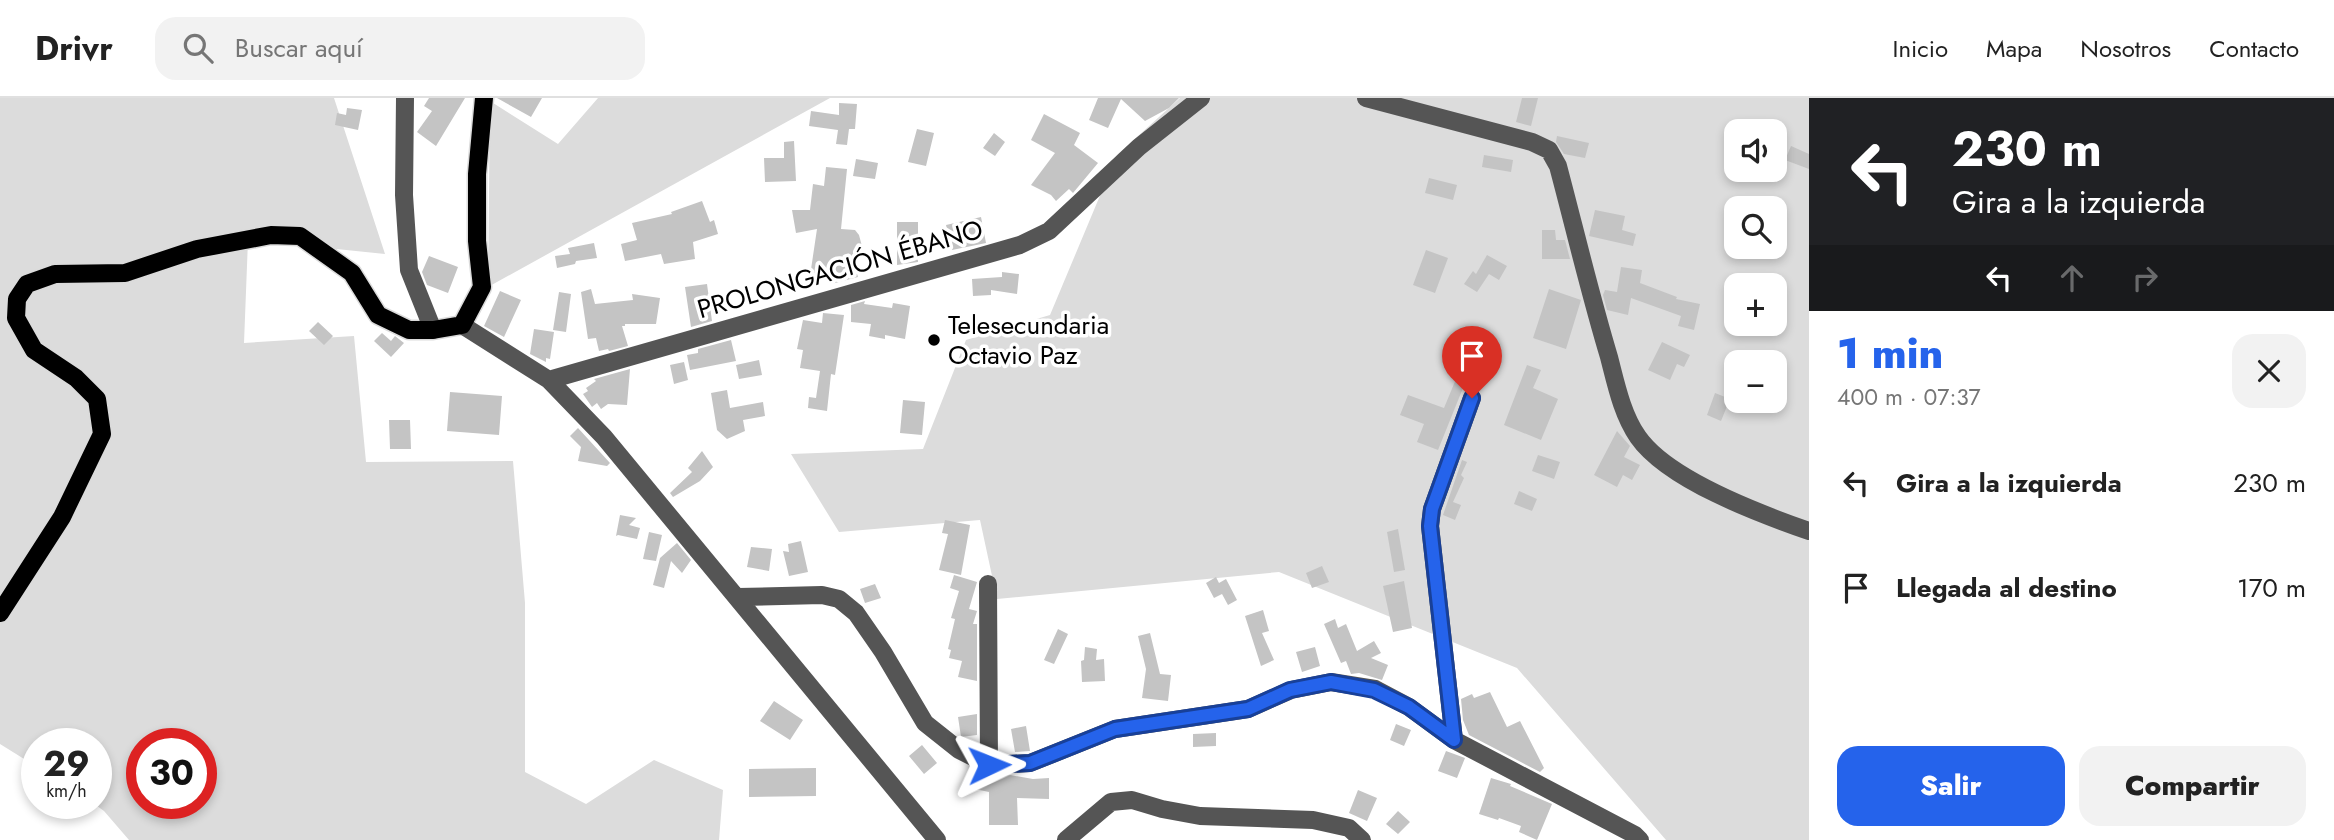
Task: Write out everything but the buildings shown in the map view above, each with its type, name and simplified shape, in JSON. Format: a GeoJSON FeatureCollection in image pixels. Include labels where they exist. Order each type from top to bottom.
{"type":"FeatureCollection","features":[{"type":"Feature","properties":{"kind":"main road"},"geometry":{"type":"LineString","coordinates":[[0,613],[62,517],[102,434],[97,399],[76,378],[34,350],[16,318],[17,299],[27,284],[55,274],[125,274],[197,249],[271,234],[300,236],[352,273],[378,315],[409,330],[433,330],[462,325],[482,287],[477,241],[477,174],[484,98]]}},
{"type":"Feature","properties":{"kind":"street"},"geometry":{"type":"LineString","coordinates":[[405,98],[404,195],[408,270],[433,330]]}},
{"type":"Feature","properties":{"kind":"street","name":"PROLONGACIÓN ÉBANO"},"geometry":{"type":"LineString","coordinates":[[549,380],[1020,245],[1049,231],[1139,147],[1201,98]]}},
{"type":"Feature","properties":{"kind":"street"},"geometry":{"type":"LineString","coordinates":[[1366,98],[1532,142],[1549,150],[1558,166],[1599,326],[1625,412],[1639,438],[1662,462],[1709,490],[1809,531]]}},
{"type":"Feature","properties":{"kind":"street"},"geometry":{"type":"LineString","coordinates":[[462,325],[549,380],[604,437],[937,840]]}},
{"type":"Feature","properties":{"kind":"street"},"geometry":{"type":"LineString","coordinates":[[1454,740],[1430,526],[1432,509],[1472,398]]}},
{"type":"Feature","properties":{"kind":"street"},"geometry":{"type":"LineString","coordinates":[[988,584],[989,765]]}},
{"type":"Feature","properties":{"kind":"street"},"geometry":{"type":"LineString","coordinates":[[738,597],[822,595],[839,599],[856,612],[925,723],[959,750],[989,765],[1030,763],[1115,729],[1248,709],[1290,690],[1331,682],[1374,690],[1409,707],[1454,740],[1640,840]]}},
{"type":"Feature","properties":{"kind":"street"},"geometry":{"type":"LineString","coordinates":[[1066,840],[1111,802],[1132,800],[1200,816],[1313,820],[1349,828],[1362,840]]}},
{"type":"Feature","properties":{"kind":"shaded area"},"geometry":{"type":"Polygon","coordinates":[[[0,98],[334,98],[385,254],[248,240],[244,343],[354,336],[366,462],[513,461],[525,603],[525,772],[586,804],[654,760],[723,790],[719,840],[129,840],[111,819],[112,728],[21,728],[21,757],[0,744],[0,98]]]}},
{"type":"Feature","properties":{"kind":"shaded area"},"geometry":{"type":"Polygon","coordinates":[[[598,98],[830,98],[488,287],[490,101],[558,144],[598,98]]]}},
{"type":"Feature","properties":{"kind":"shaded area"},"geometry":{"type":"Polygon","coordinates":[[[1180,98],[1809,98],[1809,840],[1666,840],[1517,668],[1279,572],[997,599],[980,520],[839,532],[791,454],[923,449],[966,340],[1050,315],[1117,155],[1180,98]]]}},
{"type":"Feature","properties":{"kind":"place","name":"Telesecundaria Octavio Paz"},"geometry":{"type":"Point","coordinates":[934,340]}},
{"type":"Feature","properties":{"kind":"route"},"geometry":{"type":"LineString","coordinates":[[989,765],[1030,763],[1115,729],[1248,709],[1290,690],[1331,682],[1374,690],[1409,707],[1454,740],[1430,526],[1432,509],[1472,398]]}}]}
